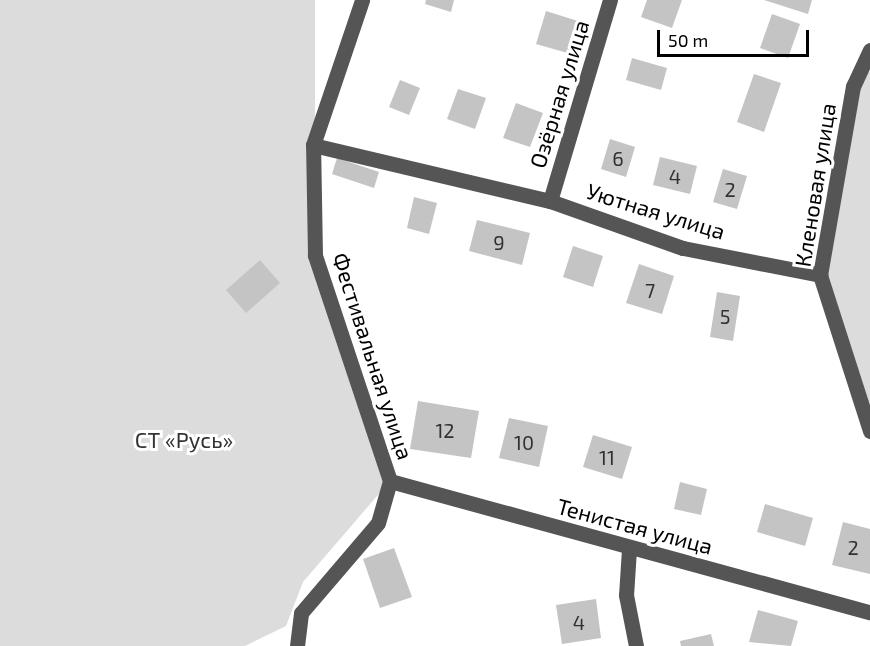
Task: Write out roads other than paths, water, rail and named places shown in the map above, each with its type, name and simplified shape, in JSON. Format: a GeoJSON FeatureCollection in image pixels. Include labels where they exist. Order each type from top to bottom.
{"type":"FeatureCollection","features":[{"type":"Feature","properties":{"kind":"street","name":"Фестивальная улица"},"geometry":{"type":"LineString","coordinates":[[362,0],[313,145],[315,255],[390,481]]}},
{"type":"Feature","properties":{"kind":"street","name":"Озёрная улица"},"geometry":{"type":"LineString","coordinates":[[550,201],[610,0]]}},
{"type":"Feature","properties":{"kind":"street","name":"Кленовая улица"},"geometry":{"type":"LineString","coordinates":[[870,50],[854,86],[820,275],[870,431]]}},
{"type":"Feature","properties":{"kind":"street","name":"Уютная улица"},"geometry":{"type":"LineString","coordinates":[[313,145],[550,201],[683,248],[820,275]]}},
{"type":"Feature","properties":{"kind":"street","name":"Тенистая улица"},"geometry":{"type":"LineString","coordinates":[[390,481],[629,549],[870,612]]}},
{"type":"Feature","properties":{"kind":"street"},"geometry":{"type":"LineString","coordinates":[[297,646],[301,613],[378,523],[390,481]]}},
{"type":"Feature","properties":{"kind":"street"},"geometry":{"type":"LineString","coordinates":[[629,549],[626,595],[636,646]]}},
{"type":"Feature","properties":{"kind":"park label","name":"СТ «Русь»"},"geometry":{"type":"Point","coordinates":[184,440]}}]}
